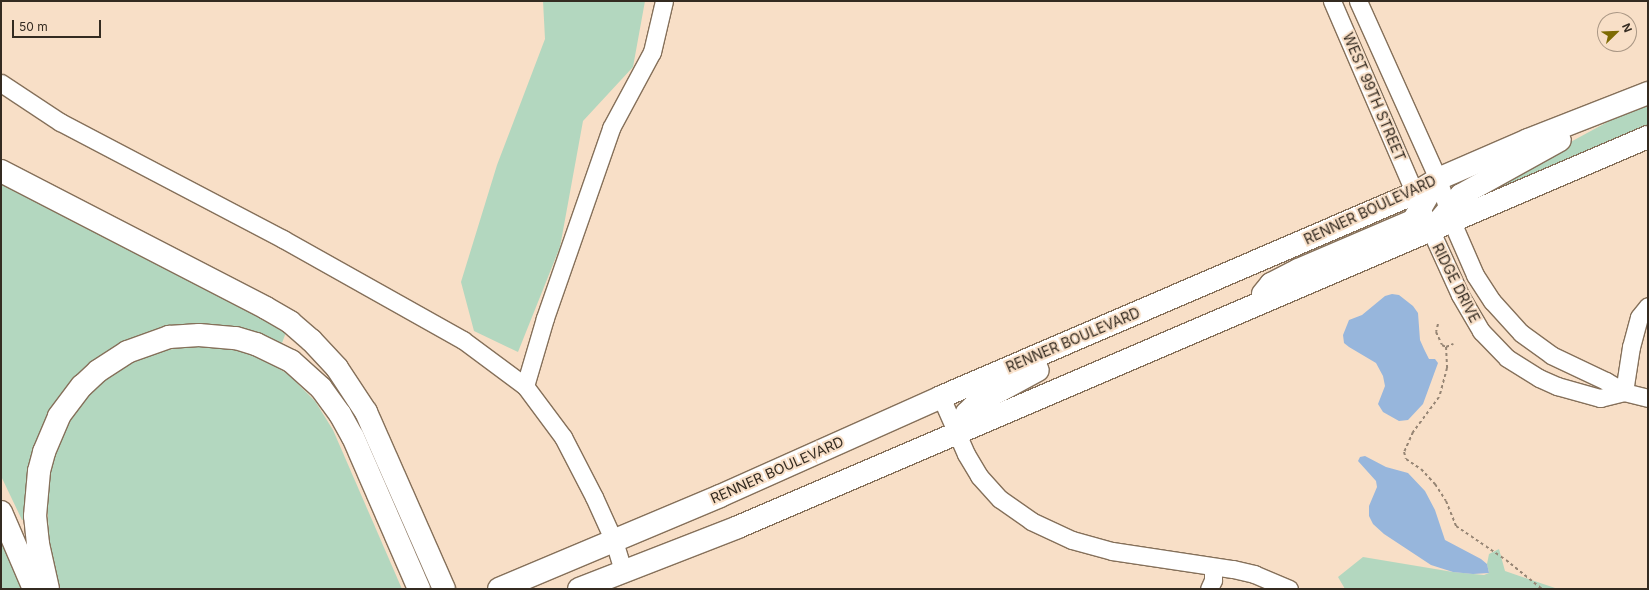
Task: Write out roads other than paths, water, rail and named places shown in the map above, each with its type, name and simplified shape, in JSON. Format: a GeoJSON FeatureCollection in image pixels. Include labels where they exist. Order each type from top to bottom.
{"type":"FeatureCollection","features":[{"type":"Feature","properties":{"kind":"main road","name":"RENNER BOULEVARD"},"geometry":{"type":"LineString","coordinates":[[499,589],[614,541],[941,397],[1164,302],[1418,201],[1438,179],[1528,140],[1648,93]]}},
{"type":"Feature","properties":{"kind":"main road"},"geometry":{"type":"LineString","coordinates":[[1450,217],[1462,195],[1627,102]]}},
{"type":"Feature","properties":{"kind":"main road"},"geometry":{"type":"LineString","coordinates":[[579,589],[738,527],[1431,231],[1450,217],[1648,137]]}},
{"type":"Feature","properties":{"kind":"main road"},"geometry":{"type":"LineString","coordinates":[[1,171],[266,308],[290,322],[311,340],[338,368],[366,412],[444,589]]}},
{"type":"Feature","properties":{"kind":"main road"},"geometry":{"type":"LineString","coordinates":[[1254,307],[1271,284],[1298,270],[1413,221],[1418,201]]}},
{"type":"Feature","properties":{"kind":"main road"},"geometry":{"type":"LineString","coordinates":[[957,434],[967,413],[977,403],[1095,342],[1164,302]]}},
{"type":"Feature","properties":{"kind":"main road"},"geometry":{"type":"LineString","coordinates":[[48,589],[38,544],[35,516],[40,471],[44,452],[59,416],[82,386],[98,371],[127,352],[169,337],[199,335],[236,338],[256,344],[291,361],[321,388],[340,414],[353,437],[419,589]]}},
{"type":"Feature","properties":{"kind":"main road"},"geometry":{"type":"LineString","coordinates":[[1,512],[34,589]]}},
{"type":"Feature","properties":{"kind":"street"},"geometry":{"type":"LineString","coordinates":[[525,386],[545,318],[611,128],[652,52],[664,1]]}},
{"type":"Feature","properties":{"kind":"street","name":"WEST 99TH STREET"},"geometry":{"type":"LineString","coordinates":[[1332,1],[1418,201]]}},
{"type":"Feature","properties":{"kind":"street","name":"WEST 99TH STREET"},"geometry":{"type":"LineString","coordinates":[[1358,1],[1438,179]]}},
{"type":"Feature","properties":{"kind":"street"},"geometry":{"type":"LineString","coordinates":[[1,83],[60,122],[283,238],[463,340],[525,386],[563,438],[594,497],[614,541],[623,571]]}},
{"type":"Feature","properties":{"kind":"street","name":"RIDGE DRIVE"},"geometry":{"type":"LineString","coordinates":[[1438,179],[1450,217],[1475,275],[1492,301],[1521,333],[1552,355],[1606,381],[1624,392],[1648,398]]}},
{"type":"Feature","properties":{"kind":"street","name":"RIDGE DRIVE"},"geometry":{"type":"LineString","coordinates":[[1418,201],[1470,314],[1481,331],[1507,358],[1539,378],[1578,392],[1600,398],[1624,392]]}},
{"type":"Feature","properties":{"kind":"street"},"geometry":{"type":"LineString","coordinates":[[1624,392],[1631,347],[1639,317],[1648,306]]}},
{"type":"Feature","properties":{"kind":"street"},"geometry":{"type":"LineString","coordinates":[[941,397],[966,454],[979,476],[1000,499],[1031,520],[1072,540],[1112,551],[1254,574],[1289,589]]}},
{"type":"Feature","properties":{"kind":"street"},"geometry":{"type":"LineString","coordinates":[[1209,589],[1213,580],[1213,567]]}},
{"type":"Feature","properties":{"kind":"water"},"geometry":{"type":"Polygon","coordinates":[[[1392,294],[1399,295],[1413,306],[1418,313],[1420,340],[1429,359],[1435,359],[1438,363],[1423,404],[1408,420],[1399,421],[1383,412],[1378,404],[1385,386],[1383,376],[1376,363],[1344,343],[1343,335],[1349,320],[1362,315],[1385,296],[1392,294]]]}},
{"type":"Feature","properties":{"kind":"water"},"geometry":{"type":"Polygon","coordinates":[[[1365,456],[1386,467],[1408,473],[1425,491],[1435,510],[1445,540],[1481,559],[1487,564],[1489,573],[1473,574],[1453,572],[1431,565],[1384,534],[1373,524],[1369,516],[1369,506],[1377,487],[1376,481],[1358,461],[1360,457],[1365,456]]]}}]}
